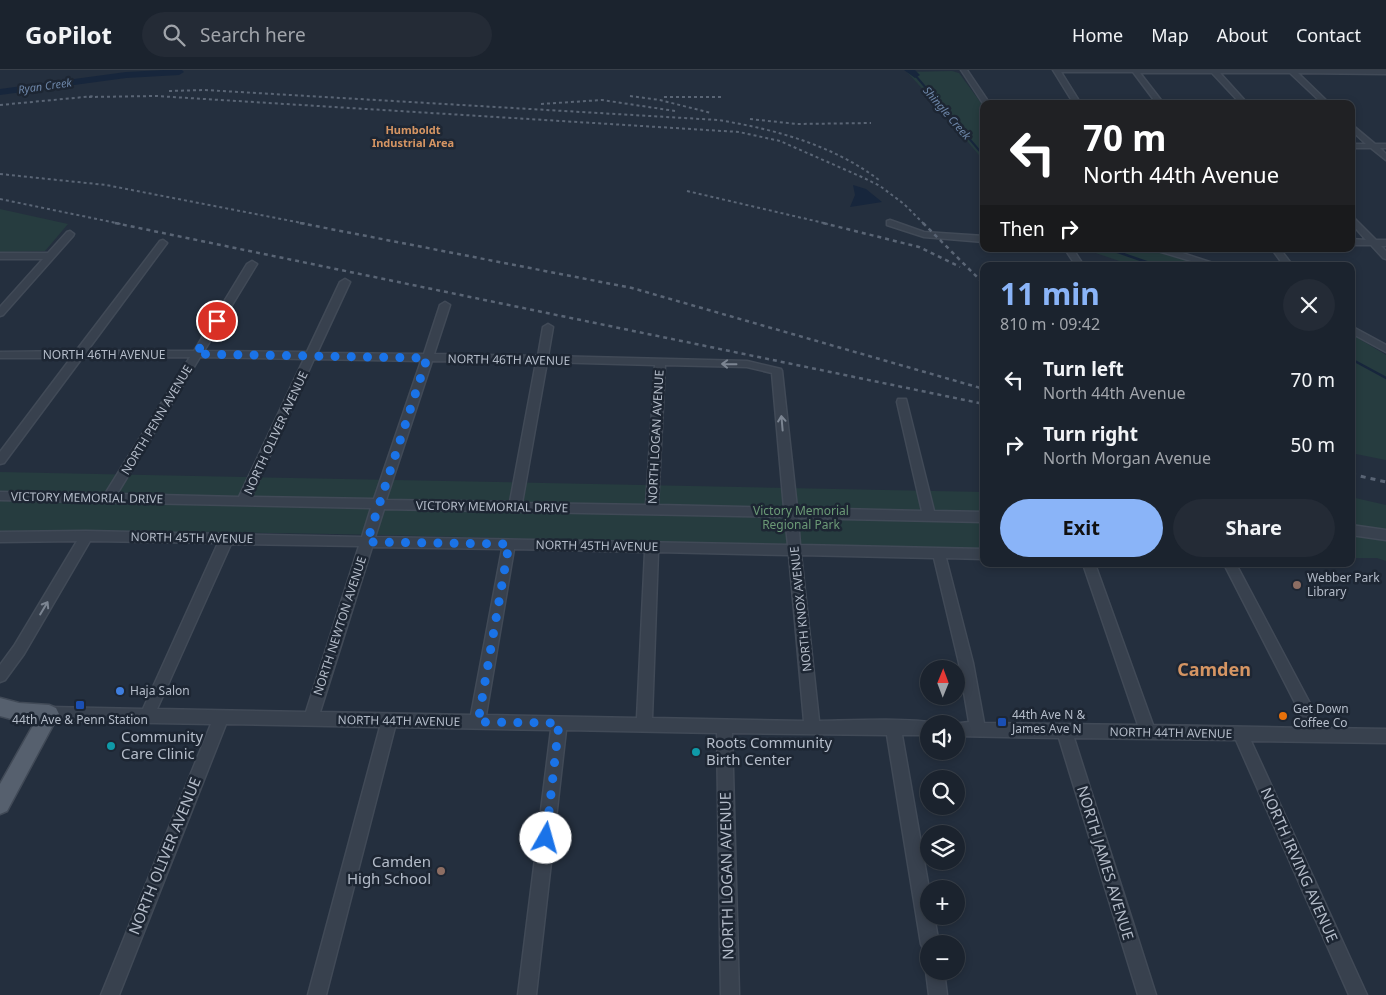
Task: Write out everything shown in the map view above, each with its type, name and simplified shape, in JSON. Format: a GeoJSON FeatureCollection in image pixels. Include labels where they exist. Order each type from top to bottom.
{"type":"FeatureCollection","features":[{"type":"Feature","properties":{"kind":"main road"},"geometry":{"type":"LineString","coordinates":[[0,707],[9,714],[48,714],[0,804]]}},
{"type":"Feature","properties":{"kind":"street"},"geometry":{"type":"LineString","coordinates":[[964,70],[984,100]]}},
{"type":"Feature","properties":{"kind":"street"},"geometry":{"type":"LineString","coordinates":[[1056,70],[1075,100]]}},
{"type":"Feature","properties":{"kind":"street"},"geometry":{"type":"LineString","coordinates":[[1060,70],[1386,72]]}},
{"type":"Feature","properties":{"kind":"street"},"geometry":{"type":"LineString","coordinates":[[1136,70],[1158,100]]}},
{"type":"Feature","properties":{"kind":"street"},"geometry":{"type":"LineString","coordinates":[[1214,71],[1241,100]]}},
{"type":"Feature","properties":{"kind":"street"},"geometry":{"type":"LineString","coordinates":[[1291,71],[1323,100]]}},
{"type":"Feature","properties":{"kind":"street"},"geometry":{"type":"LineString","coordinates":[[1373,72],[1381,79]]}},
{"type":"Feature","properties":{"kind":"street"},"geometry":{"type":"LineString","coordinates":[[1355,130],[1386,158]]}},
{"type":"Feature","properties":{"kind":"street"},"geometry":{"type":"LineString","coordinates":[[1355,146],[1386,146]]}},
{"type":"Feature","properties":{"kind":"street"},"geometry":{"type":"LineString","coordinates":[[1355,222],[1386,256]]}},
{"type":"Feature","properties":{"kind":"street"},"geometry":{"type":"LineString","coordinates":[[890,223],[900,228],[945,238],[980,239]]}},
{"type":"Feature","properties":{"kind":"street"},"geometry":{"type":"LineString","coordinates":[[0,313],[70,234]]}},
{"type":"Feature","properties":{"kind":"street"},"geometry":{"type":"LineString","coordinates":[[1355,242],[1386,243]]}},
{"type":"Feature","properties":{"kind":"street"},"geometry":{"type":"LineString","coordinates":[[0,460],[163,243]]}},
{"type":"Feature","properties":{"kind":"street"},"geometry":{"type":"LineString","coordinates":[[1171,252],[1204,262]]}},
{"type":"Feature","properties":{"kind":"street"},"geometry":{"type":"LineString","coordinates":[[1278,252],[1287,262]]}},
{"type":"Feature","properties":{"kind":"street"},"geometry":{"type":"LineString","coordinates":[[0,256],[50,256]]}},
{"type":"Feature","properties":{"kind":"street","name":"NORTH PENN AVENUE"},"geometry":{"type":"LineString","coordinates":[[108,499],[252,264]]}},
{"type":"Feature","properties":{"kind":"street","name":"NORTH OLIVER AVENUE"},"geometry":{"type":"LineString","coordinates":[[243,501],[345,282]]}},
{"type":"Feature","properties":{"kind":"street","name":"NORTH NEWTON AVENUE"},"geometry":{"type":"LineString","coordinates":[[311,719],[379,504],[445,305]]}},
{"type":"Feature","properties":{"kind":"street"},"geometry":{"type":"LineString","coordinates":[[515,507],[548,327]]}},
{"type":"Feature","properties":{"kind":"street"},"geometry":{"type":"LineString","coordinates":[[1355,331],[1386,349]]}},
{"type":"Feature","properties":{"kind":"street","name":"NORTH 46TH AVENUE"},"geometry":{"type":"LineString","coordinates":[[0,355],[196,354],[747,364],[777,371]]}},
{"type":"Feature","properties":{"kind":"street","name":"NORTH LOGAN AVENUE"},"geometry":{"type":"LineString","coordinates":[[652,510],[660,363]]}},
{"type":"Feature","properties":{"kind":"street","name":"NORTH KNOX AVENUE"},"geometry":{"type":"LineString","coordinates":[[777,371],[812,728]]}},
{"type":"Feature","properties":{"kind":"street"},"geometry":{"type":"LineString","coordinates":[[902,402],[928,516]]}},
{"type":"Feature","properties":{"kind":"street","name":"VICTORY MEMORIAL DRIVE"},"geometry":{"type":"LineString","coordinates":[[0,496],[980,517]]}},
{"type":"Feature","properties":{"kind":"street"},"geometry":{"type":"LineString","coordinates":[[1355,531],[1386,535]]}},
{"type":"Feature","properties":{"kind":"street"},"geometry":{"type":"LineString","coordinates":[[0,676],[19,650],[86,536]]}},
{"type":"Feature","properties":{"kind":"street","name":"NORTH 45TH AVENUE"},"geometry":{"type":"LineString","coordinates":[[0,537],[227,538],[980,554]]}},
{"type":"Feature","properties":{"kind":"street"},"geometry":{"type":"LineString","coordinates":[[147,716],[227,538]]}},
{"type":"Feature","properties":{"kind":"street"},"geometry":{"type":"LineString","coordinates":[[478,722],[509,544]]}},
{"type":"Feature","properties":{"kind":"street"},"geometry":{"type":"LineString","coordinates":[[644,725],[652,547]]}},
{"type":"Feature","properties":{"kind":"street"},"geometry":{"type":"LineString","coordinates":[[939,554],[966,663],[978,729]]}},
{"type":"Feature","properties":{"kind":"street"},"geometry":{"type":"LineString","coordinates":[[1090,567],[1148,732]]}},
{"type":"Feature","properties":{"kind":"street"},"geometry":{"type":"LineString","coordinates":[[1232,567],[1319,735]]}},
{"type":"Feature","properties":{"kind":"street","name":"NORTH 44TH AVENUE"},"geometry":{"type":"LineString","coordinates":[[48,714],[812,728],[920,728]]}},
{"type":"Feature","properties":{"kind":"street","name":"NORTH OLIVER AVENUE"},"geometry":{"type":"LineString","coordinates":[[110,995],[221,718]]}},
{"type":"Feature","properties":{"kind":"street"},"geometry":{"type":"LineString","coordinates":[[317,995],[389,720]]}},
{"type":"Feature","properties":{"kind":"street"},"geometry":{"type":"LineString","coordinates":[[527,995],[559,723]]}},
{"type":"Feature","properties":{"kind":"street","name":"NORTH LOGAN AVENUE"},"geometry":{"type":"LineString","coordinates":[[724,726],[730,995]]}},
{"type":"Feature","properties":{"kind":"street"},"geometry":{"type":"LineString","coordinates":[[894,727],[929,935]]}},
{"type":"Feature","properties":{"kind":"street","name":"NORTH 44TH AVENUE"},"geometry":{"type":"LineString","coordinates":[[965,728],[1241,735],[1386,736]]}},
{"type":"Feature","properties":{"kind":"street","name":"NORTH JAMES AVENUE"},"geometry":{"type":"LineString","coordinates":[[1064,730],[1147,995]]}},
{"type":"Feature","properties":{"kind":"street","name":"NORTH IRVING AVENUE"},"geometry":{"type":"LineString","coordinates":[[1241,735],[1358,995]]}},
{"type":"Feature","properties":{"kind":"street"},"geometry":{"type":"LineString","coordinates":[[936,980],[938,995]]}},
{"type":"Feature","properties":{"kind":"green space"},"geometry":{"type":"Polygon","coordinates":[[[952,71],[959,73],[980,102],[980,156],[930,97],[907,72],[952,71]]]}},
{"type":"Feature","properties":{"kind":"green space"},"geometry":{"type":"Polygon","coordinates":[[[0,209],[68,224],[45,251],[0,252],[0,209]]]}},
{"type":"Feature","properties":{"kind":"green space"},"geometry":{"type":"Polygon","coordinates":[[[1093,252],[1159,252],[1193,262],[1122,262],[1093,252]]]}},
{"type":"Feature","properties":{"kind":"green space"},"geometry":{"type":"Polygon","coordinates":[[[1355,336],[1386,355],[1386,460],[1355,454],[1355,336]]]}},
{"type":"Feature","properties":{"kind":"green space","name":"Victory Memorial Regional Park"},"geometry":{"type":"Polygon","coordinates":[[[0,472],[980,492],[980,553],[369,535],[123,532],[0,533],[0,472]]]}},
{"type":"Feature","properties":{"kind":"green space"},"geometry":{"type":"Polygon","coordinates":[[[1355,498],[1386,505],[1386,561],[1377,558],[1355,558],[1355,498]]]}},
{"type":"Feature","properties":{"kind":"water"},"geometry":{"type":"Polygon","coordinates":[[[853,185],[866,189],[882,202],[850,207],[855,195],[853,185]]]}},
{"type":"Feature","properties":{"kind":"waterway","name":"Shingle Creek"},"geometry":{"type":"LineString","coordinates":[[909,70],[915,75]]}},
{"type":"Feature","properties":{"kind":"waterway","name":"Ryan Creek"},"geometry":{"type":"LineString","coordinates":[[0,92],[126,75],[179,72]]}},
{"type":"Feature","properties":{"kind":"waterway","name":"Shingle Creek"},"geometry":{"type":"LineString","coordinates":[[915,75],[980,151]]}},
{"type":"Feature","properties":{"kind":"waterway","name":"Shingle Creek"},"geometry":{"type":"LineString","coordinates":[[1118,252],[1146,262]]}},
{"type":"Feature","properties":{"kind":"waterway","name":"Shingle Creek"},"geometry":{"type":"LineString","coordinates":[[1355,361],[1386,378]]}},
{"type":"Feature","properties":{"kind":"railway"},"geometry":{"type":"LineString","coordinates":[[169,91],[205,90],[718,120],[760,128],[802,140],[842,157],[879,180]]}},
{"type":"Feature","properties":{"kind":"railway"},"geometry":{"type":"LineString","coordinates":[[0,105],[95,96]]}},
{"type":"Feature","properties":{"kind":"railway"},"geometry":{"type":"LineString","coordinates":[[89,97],[156,96],[739,132],[780,141],[880,186],[904,204],[980,280]]}},
{"type":"Feature","properties":{"kind":"railway"},"geometry":{"type":"LineString","coordinates":[[630,96],[660,100],[711,113]]}},
{"type":"Feature","properties":{"kind":"railway"},"geometry":{"type":"LineString","coordinates":[[664,97],[723,97]]}},
{"type":"Feature","properties":{"kind":"railway"},"geometry":{"type":"LineString","coordinates":[[541,104],[602,100],[675,111]]}},
{"type":"Feature","properties":{"kind":"railway"},"geometry":{"type":"LineString","coordinates":[[750,119],[797,124],[871,123]]}},
{"type":"Feature","properties":{"kind":"railway"},"geometry":{"type":"LineString","coordinates":[[0,174],[106,185],[307,224]]}},
{"type":"Feature","properties":{"kind":"railway"},"geometry":{"type":"LineString","coordinates":[[687,191],[828,224]]}},
{"type":"Feature","properties":{"kind":"railway"},"geometry":{"type":"LineString","coordinates":[[0,199],[121,224]]}},
{"type":"Feature","properties":{"kind":"railway"},"geometry":{"type":"LineString","coordinates":[[115,223],[980,403]]}},
{"type":"Feature","properties":{"kind":"railway"},"geometry":{"type":"LineString","coordinates":[[300,223],[632,288],[980,388]]}},
{"type":"Feature","properties":{"kind":"railway"},"geometry":{"type":"LineString","coordinates":[[823,223],[919,247],[960,267]]}},
{"type":"Feature","properties":{"kind":"railway"},"geometry":{"type":"LineString","coordinates":[[1355,475],[1386,482]]}},
{"type":"Feature","properties":{"kind":"place","name":"Webber Park Library"},"geometry":{"type":"Point","coordinates":[1297,585]}},
{"type":"Feature","properties":{"kind":"place","name":"Haja Salon"},"geometry":{"type":"Point","coordinates":[120,691]}},
{"type":"Feature","properties":{"kind":"place","name":"44th Ave & Penn Station"},"geometry":{"type":"Point","coordinates":[80,705]}},
{"type":"Feature","properties":{"kind":"place","name":"Get Down Coffee Co"},"geometry":{"type":"Point","coordinates":[1283,716]}},
{"type":"Feature","properties":{"kind":"place","name":"44th Ave N & James Ave N"},"geometry":{"type":"Point","coordinates":[1002,722]}},
{"type":"Feature","properties":{"kind":"place","name":"Community Care Clinic"},"geometry":{"type":"Point","coordinates":[111,746]}},
{"type":"Feature","properties":{"kind":"place","name":"Roots Community Birth Center"},"geometry":{"type":"Point","coordinates":[696,752]}},
{"type":"Feature","properties":{"kind":"place","name":"Camden High School"},"geometry":{"type":"Point","coordinates":[441,871]}},
{"type":"Feature","properties":{"kind":"district","name":"Humboldt Industrial Area"},"geometry":{"type":"Point","coordinates":[413,136]}},
{"type":"Feature","properties":{"kind":"district","name":"Camden"},"geometry":{"type":"Point","coordinates":[1214,670]}},
{"type":"Feature","properties":{"kind":"route"},"geometry":{"type":"LineString","coordinates":[[217,321],[196,354],[427,358],[367,542],[509,544],[478,722],[559,723],[546,838]]}}]}
